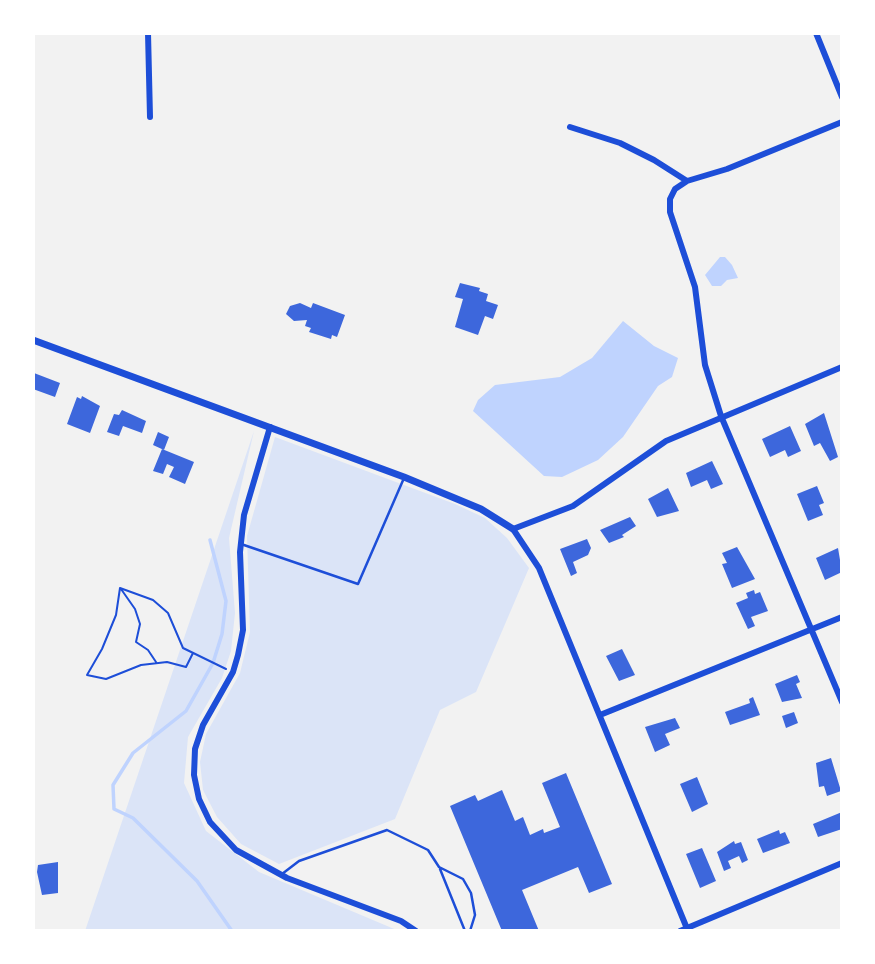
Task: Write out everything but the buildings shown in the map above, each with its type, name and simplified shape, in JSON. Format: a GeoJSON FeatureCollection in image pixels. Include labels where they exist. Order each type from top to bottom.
{"type":"FeatureCollection","features":[{"type":"Feature","properties":{"kind":"street"},"geometry":{"type":"LineString","coordinates":[[148,33],[150,117]]}},
{"type":"Feature","properties":{"kind":"street"},"geometry":{"type":"LineString","coordinates":[[816,33],[842,97]]}},
{"type":"Feature","properties":{"kind":"street"},"geometry":{"type":"LineString","coordinates":[[842,122],[727,169],[687,181],[675,189],[670,199],[670,212],[695,287],[705,365],[721,416],[842,702]]}},
{"type":"Feature","properties":{"kind":"street"},"geometry":{"type":"LineString","coordinates":[[570,127],[631,149],[687,181]]}},
{"type":"Feature","properties":{"kind":"street"},"geometry":{"type":"LineString","coordinates":[[33,340],[404,477],[481,509],[513,529],[539,568],[685,930],[842,863]]}},
{"type":"Feature","properties":{"kind":"street"},"geometry":{"type":"LineString","coordinates":[[513,529],[573,506],[666,441],[842,366]]}},
{"type":"Feature","properties":{"kind":"street"},"geometry":{"type":"LineString","coordinates":[[270,427],[244,515],[241,544],[243,630],[238,655],[233,672],[203,725],[195,749],[194,775],[199,799],[218,832],[236,850],[281,875],[401,921],[416,931]]}},
{"type":"Feature","properties":{"kind":"street"},"geometry":{"type":"LineString","coordinates":[[600,715],[842,617]]}},
{"type":"Feature","properties":{"kind":"lane"},"geometry":{"type":"LineString","coordinates":[[241,544],[358,584],[404,477]]}},
{"type":"Feature","properties":{"kind":"lane"},"geometry":{"type":"LineString","coordinates":[[281,875],[299,861],[387,830],[428,850],[439,867],[468,931]]}},
{"type":"Feature","properties":{"kind":"lane"},"geometry":{"type":"LineString","coordinates":[[439,867],[463,879],[471,893],[475,915],[468,931]]}},
{"type":"Feature","properties":{"kind":"path"},"geometry":{"type":"LineString","coordinates":[[120,588],[116,615],[102,649],[87,675],[106,679],[141,665],[157,663],[186,667],[193,653]]}},
{"type":"Feature","properties":{"kind":"path"},"geometry":{"type":"LineString","coordinates":[[120,588],[153,600],[168,613],[183,648],[224,668]]}},
{"type":"Feature","properties":{"kind":"path"},"geometry":{"type":"LineString","coordinates":[[120,588],[135,609],[140,624],[136,642],[148,650],[157,663]]}},
{"type":"Feature","properties":{"kind":"shaded area"},"geometry":{"type":"Polygon","coordinates":[[[254,431],[229,538],[235,613],[231,651],[222,678],[188,737],[184,783],[206,831],[259,872],[399,931],[85,931],[254,431]]]}},
{"type":"Feature","properties":{"kind":"shaded area"},"geometry":{"type":"Polygon","coordinates":[[[275,437],[455,504],[485,518],[507,538],[529,568],[476,692],[440,710],[395,819],[279,864],[241,844],[217,817],[203,790],[200,762],[206,734],[240,673],[250,632],[247,536],[275,437]]]}},
{"type":"Feature","properties":{"kind":"water"},"geometry":{"type":"Polygon","coordinates":[[[720,257],[725,257],[732,265],[738,278],[727,280],[721,286],[712,286],[705,275],[720,257]]]}},
{"type":"Feature","properties":{"kind":"water"},"geometry":{"type":"Polygon","coordinates":[[[623,321],[654,346],[678,358],[672,377],[658,386],[623,437],[598,460],[562,477],[544,476],[473,411],[478,400],[495,385],[560,377],[592,358],[623,321]]]}},
{"type":"Feature","properties":{"kind":"waterway"},"geometry":{"type":"LineString","coordinates":[[210,540],[226,601],[222,634],[213,663],[186,711],[133,753],[113,785],[114,809],[133,818],[197,881],[232,931]]}}]}
